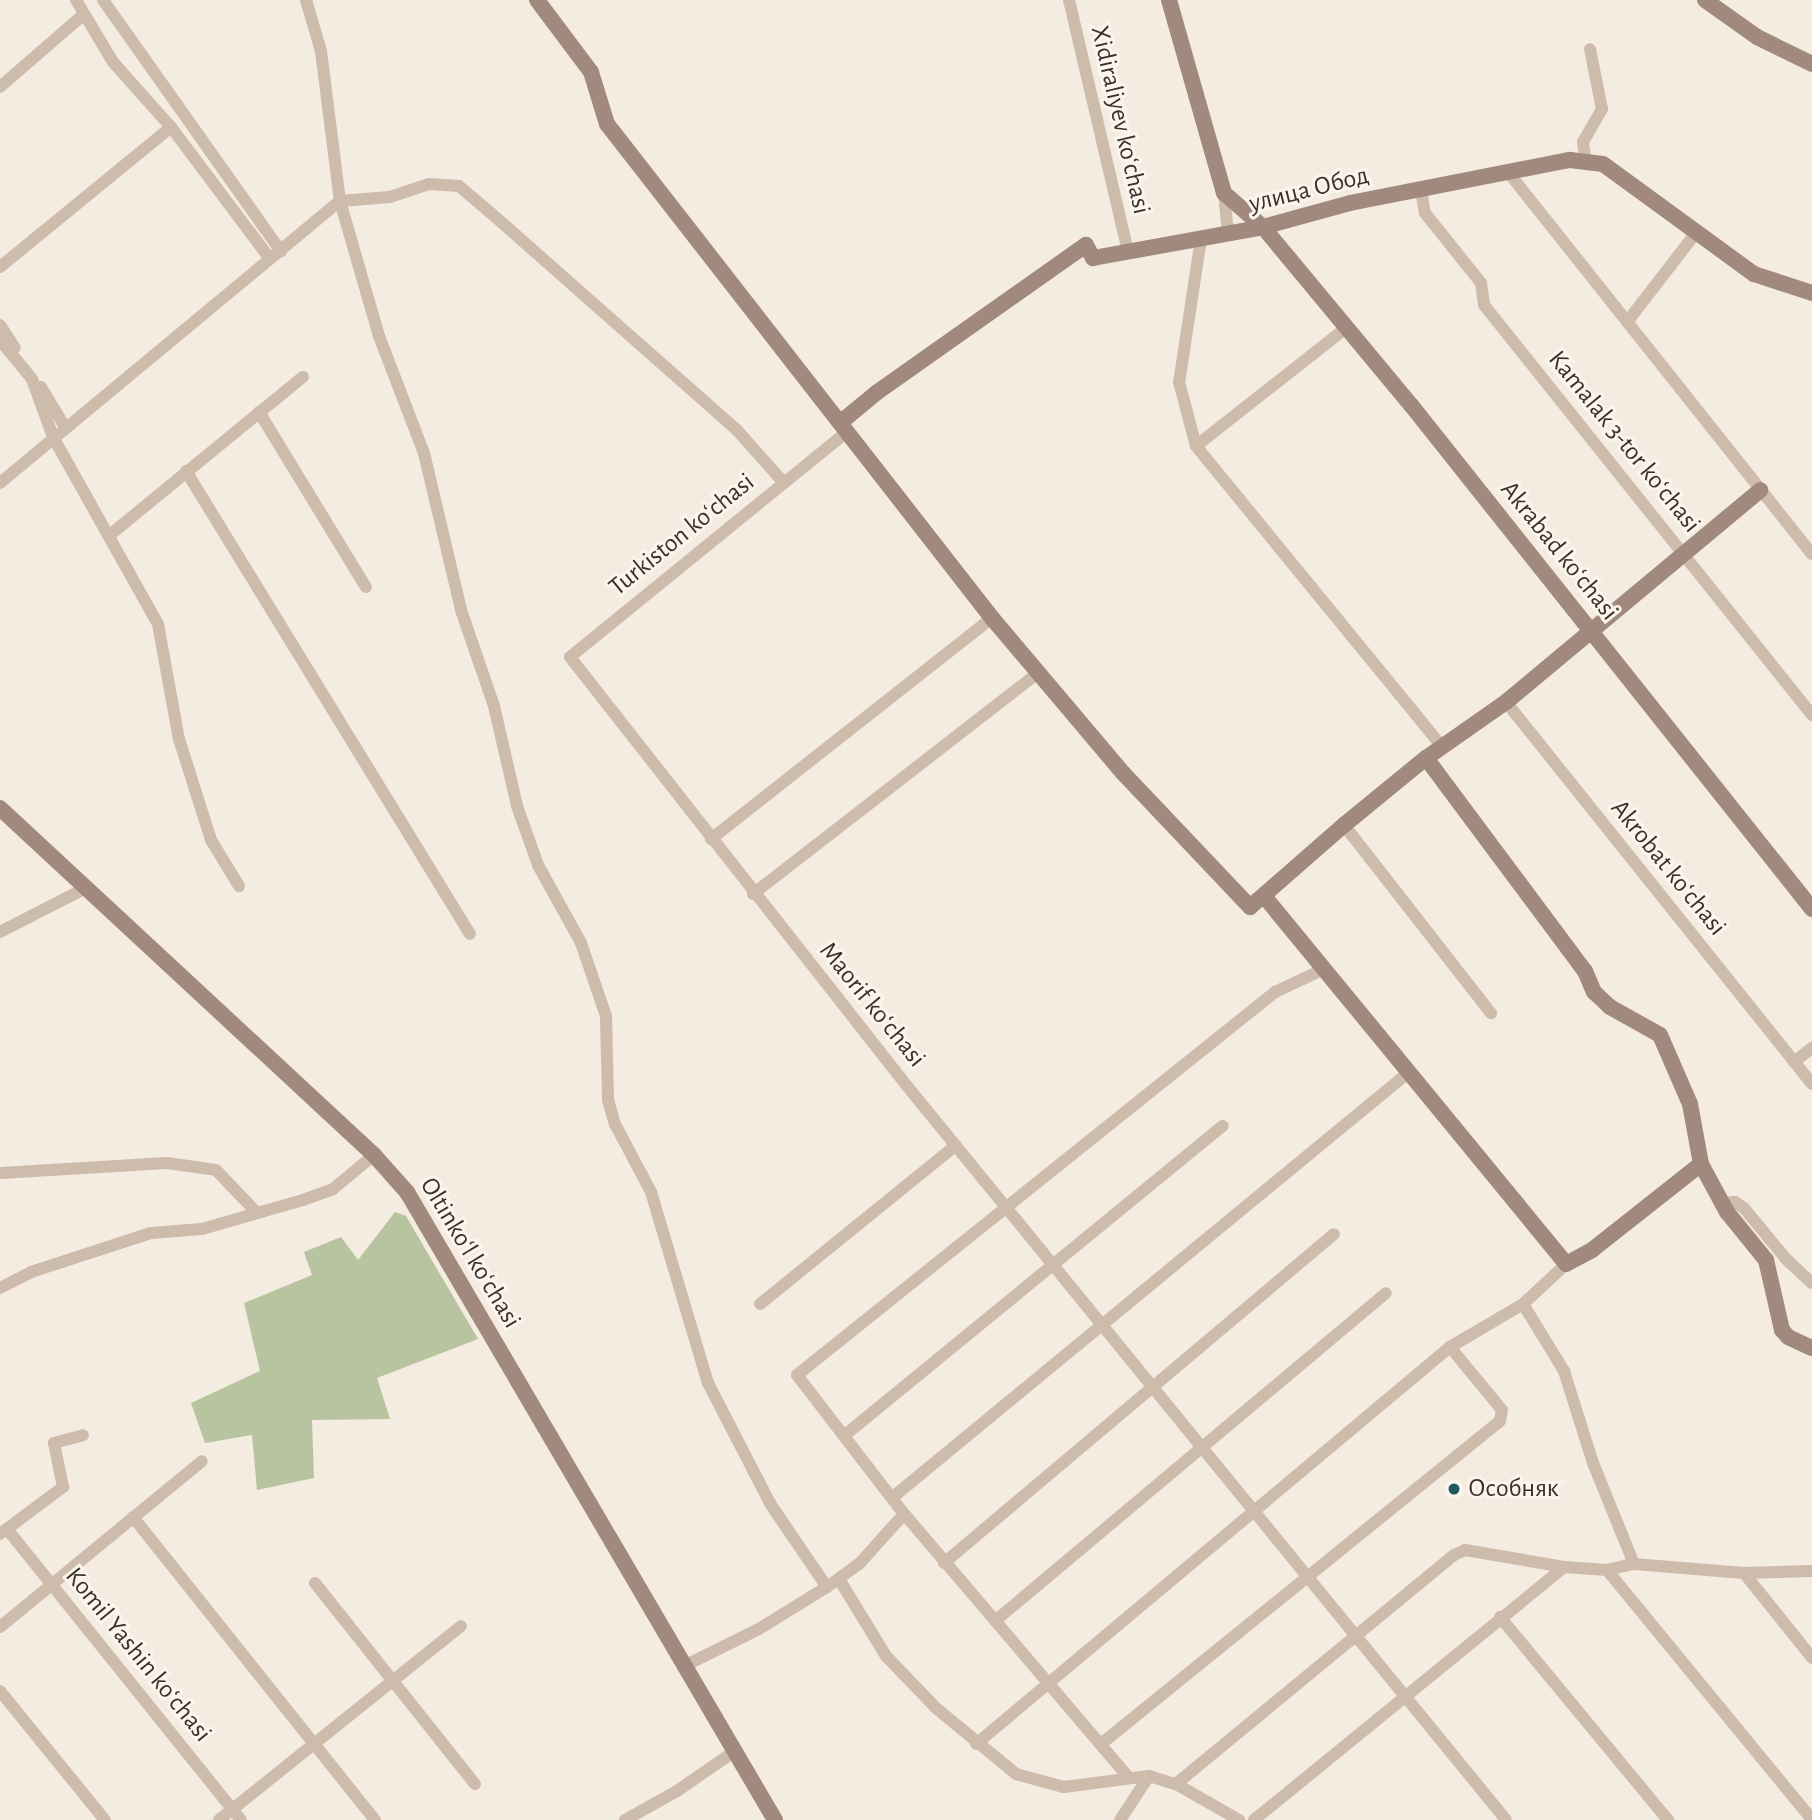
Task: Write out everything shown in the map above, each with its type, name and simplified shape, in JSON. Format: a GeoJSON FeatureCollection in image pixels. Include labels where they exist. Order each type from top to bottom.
{"type":"FeatureCollection","features":[{"type":"Feature","properties":{"kind":"street"},"geometry":{"type":"LineString","coordinates":[[76,0],[113,62],[171,127],[276,255]]}},
{"type":"Feature","properties":{"kind":"street"},"geometry":{"type":"LineString","coordinates":[[103,0],[276,255]]}},
{"type":"Feature","properties":{"kind":"street"},"geometry":{"type":"LineString","coordinates":[[306,0],[321,51],[340,201],[379,336],[424,453],[461,610],[494,706],[517,806],[538,865],[581,943],[606,1016],[608,1100],[615,1124],[651,1192],[708,1384],[771,1505],[827,1587]]}},
{"type":"Feature","properties":{"kind":"street"},"geometry":{"type":"LineString","coordinates":[[537,0],[591,72],[607,124],[992,618],[1123,773],[1250,907],[1344,825],[1426,758],[1506,702],[1682,551],[1760,490]]}},
{"type":"Feature","properties":{"kind":"street","name":"Xidiraliyev koʻchasi"},"geometry":{"type":"LineString","coordinates":[[1069,0],[1128,251]]}},
{"type":"Feature","properties":{"kind":"street"},"geometry":{"type":"LineString","coordinates":[[1169,0],[1224,192],[1228,234]]}},
{"type":"Feature","properties":{"kind":"street"},"geometry":{"type":"LineString","coordinates":[[1705,0],[1757,37],[1812,64]]}},
{"type":"Feature","properties":{"kind":"street"},"geometry":{"type":"LineString","coordinates":[[0,87],[84,14]]}},
{"type":"Feature","properties":{"kind":"street"},"geometry":{"type":"LineString","coordinates":[[1586,162],[1583,142],[1602,109],[1590,49]]}},
{"type":"Feature","properties":{"kind":"street"},"geometry":{"type":"LineString","coordinates":[[0,267],[171,127]]}},
{"type":"Feature","properties":{"kind":"street","name":"улица Обод"},"geometry":{"type":"LineString","coordinates":[[844,427],[876,393],[1086,245],[1093,258],[1264,227],[1422,189],[1570,160],[1603,164],[1754,274],[1812,293]]}},
{"type":"Feature","properties":{"kind":"street"},"geometry":{"type":"LineString","coordinates":[[1508,172],[1812,554]]}},
{"type":"Feature","properties":{"kind":"street","name":"Turkiston koʻchasi"},"geometry":{"type":"LineString","coordinates":[[340,201],[390,197],[429,184],[459,186],[736,429],[783,482],[570,657],[753,894]]}},
{"type":"Feature","properties":{"kind":"street","name":"Kamalak 3-tor koʻchasi"},"geometry":{"type":"LineString","coordinates":[[1422,189],[1425,213],[1481,283],[1484,305],[1812,715]]}},
{"type":"Feature","properties":{"kind":"street","name":"Akrabad koʻchasi"},"geometry":{"type":"LineString","coordinates":[[1224,192],[1264,227],[1347,327],[1812,909]]}},
{"type":"Feature","properties":{"kind":"street"},"geometry":{"type":"LineString","coordinates":[[0,483],[340,201]]}},
{"type":"Feature","properties":{"kind":"street"},"geometry":{"type":"LineString","coordinates":[[1627,322],[1695,233]]}},
{"type":"Feature","properties":{"kind":"street"},"geometry":{"type":"LineString","coordinates":[[1201,239],[1179,382],[1196,446],[1442,747]]}},
{"type":"Feature","properties":{"kind":"street"},"geometry":{"type":"LineString","coordinates":[[0,325],[65,427]]}},
{"type":"Feature","properties":{"kind":"street"},"geometry":{"type":"LineString","coordinates":[[1196,446],[1347,327]]}},
{"type":"Feature","properties":{"kind":"street"},"geometry":{"type":"LineString","coordinates":[[0,340],[32,379],[53,437],[111,534],[158,624],[183,751],[211,840],[239,886]]}},
{"type":"Feature","properties":{"kind":"street"},"geometry":{"type":"LineString","coordinates":[[111,534],[303,377]]}},
{"type":"Feature","properties":{"kind":"street"},"geometry":{"type":"LineString","coordinates":[[259,412],[366,587]]}},
{"type":"Feature","properties":{"kind":"street"},"geometry":{"type":"LineString","coordinates":[[783,482],[844,427]]}},
{"type":"Feature","properties":{"kind":"street"},"geometry":{"type":"LineString","coordinates":[[186,471],[470,934]]}},
{"type":"Feature","properties":{"kind":"street"},"geometry":{"type":"LineString","coordinates":[[710,839],[992,618]]}},
{"type":"Feature","properties":{"kind":"street"},"geometry":{"type":"LineString","coordinates":[[753,894],[1038,673]]}},
{"type":"Feature","properties":{"kind":"street","name":"Akrobat koʻchasi"},"geometry":{"type":"LineString","coordinates":[[1506,702],[1812,1084]]}},
{"type":"Feature","properties":{"kind":"street"},"geometry":{"type":"LineString","coordinates":[[1426,758],[1586,971],[1594,992],[1610,1007],[1660,1035],[1690,1104],[1700,1164],[1722,1203],[1766,1260],[1782,1330],[1788,1337],[1812,1348]]}},
{"type":"Feature","properties":{"kind":"street","name":"Oltinkoʻl koʻchasi"},"geometry":{"type":"LineString","coordinates":[[0,808],[84,889],[374,1155],[407,1192],[775,1820]]}},
{"type":"Feature","properties":{"kind":"street"},"geometry":{"type":"LineString","coordinates":[[1344,825],[1491,1013]]}},
{"type":"Feature","properties":{"kind":"street"},"geometry":{"type":"LineString","coordinates":[[0,932],[84,889]]}},
{"type":"Feature","properties":{"kind":"street","name":"Maorif koʻchasi"},"geometry":{"type":"LineString","coordinates":[[753,894],[1506,1820]]}},
{"type":"Feature","properties":{"kind":"street"},"geometry":{"type":"LineString","coordinates":[[1264,896],[1566,1264]]}},
{"type":"Feature","properties":{"kind":"street"},"geometry":{"type":"LineString","coordinates":[[1129,1777],[944,1563],[797,1375],[1275,992],[1325,969]]}},
{"type":"Feature","properties":{"kind":"street"},"geometry":{"type":"LineString","coordinates":[[1794,1062],[1812,1048]]}},
{"type":"Feature","properties":{"kind":"street"},"geometry":{"type":"LineString","coordinates":[[893,1497],[1104,1326],[1409,1072]]}},
{"type":"Feature","properties":{"kind":"street"},"geometry":{"type":"LineString","coordinates":[[845,1434],[1055,1266],[1223,1126]]}},
{"type":"Feature","properties":{"kind":"street"},"geometry":{"type":"LineString","coordinates":[[760,1304],[956,1145]]}},
{"type":"Feature","properties":{"kind":"street"},"geometry":{"type":"LineString","coordinates":[[0,1288],[31,1272],[151,1233],[202,1229],[333,1189],[374,1155]]}},
{"type":"Feature","properties":{"kind":"street"},"geometry":{"type":"LineString","coordinates":[[0,1173],[167,1163],[216,1170],[257,1213]]}},
{"type":"Feature","properties":{"kind":"street"},"geometry":{"type":"LineString","coordinates":[[976,1744],[1051,1686],[1450,1347],[1523,1304],[1566,1264],[1592,1250],[1700,1164]]}},
{"type":"Feature","properties":{"kind":"street"},"geometry":{"type":"LineString","coordinates":[[1722,1203],[1735,1202],[1744,1208],[1786,1259],[1812,1283]]}},
{"type":"Feature","properties":{"kind":"street"},"geometry":{"type":"LineString","coordinates":[[944,1563],[1334,1234]]}},
{"type":"Feature","properties":{"kind":"street"},"geometry":{"type":"LineString","coordinates":[[995,1621],[1203,1450],[1386,1293]]}},
{"type":"Feature","properties":{"kind":"street"},"geometry":{"type":"LineString","coordinates":[[1523,1304],[1563,1371],[1593,1463],[1634,1564]]}},
{"type":"Feature","properties":{"kind":"street"},"geometry":{"type":"LineString","coordinates":[[1101,1744],[1503,1416],[1450,1347]]}},
{"type":"Feature","properties":{"kind":"street"},"geometry":{"type":"LineString","coordinates":[[4,1532],[63,1487],[54,1443],[83,1435]]}},
{"type":"Feature","properties":{"kind":"street"},"geometry":{"type":"LineString","coordinates":[[0,1627],[202,1461]]}},
{"type":"Feature","properties":{"kind":"street"},"geometry":{"type":"LineString","coordinates":[[686,1665],[759,1629],[839,1579],[859,1564],[904,1514]]}},
{"type":"Feature","properties":{"kind":"street"},"geometry":{"type":"LineString","coordinates":[[133,1517],[375,1820]]}},
{"type":"Feature","properties":{"kind":"street","name":"Komil Yashin koʻchasi"},"geometry":{"type":"LineString","coordinates":[[4,1532],[52,1584],[233,1809]]}},
{"type":"Feature","properties":{"kind":"street"},"geometry":{"type":"LineString","coordinates":[[1176,1784],[1354,1633],[1465,1550],[1564,1567],[1607,1570],[1634,1564],[1744,1573],[1811,1573]]}},
{"type":"Feature","properties":{"kind":"street"},"geometry":{"type":"LineString","coordinates":[[1254,1820],[1405,1694],[1564,1567]]}},
{"type":"Feature","properties":{"kind":"street"},"geometry":{"type":"LineString","coordinates":[[1607,1570],[1812,1820]]}},
{"type":"Feature","properties":{"kind":"street"},"geometry":{"type":"LineString","coordinates":[[1744,1573],[1812,1658]]}},
{"type":"Feature","properties":{"kind":"street"},"geometry":{"type":"LineString","coordinates":[[839,1579],[886,1656],[976,1744],[1016,1774],[1064,1787],[1149,1776],[1176,1784],[1240,1820]]}},
{"type":"Feature","properties":{"kind":"street"},"geometry":{"type":"LineString","coordinates":[[315,1583],[475,1784]]}},
{"type":"Feature","properties":{"kind":"street"},"geometry":{"type":"LineString","coordinates":[[1500,1617],[1668,1820]]}},
{"type":"Feature","properties":{"kind":"street"},"geometry":{"type":"LineString","coordinates":[[219,1820],[461,1626]]}},
{"type":"Feature","properties":{"kind":"street"},"geometry":{"type":"LineString","coordinates":[[0,1691],[105,1820]]}},
{"type":"Feature","properties":{"kind":"street"},"geometry":{"type":"LineString","coordinates":[[625,1820],[735,1751]]}},
{"type":"Feature","properties":{"kind":"street"},"geometry":{"type":"LineString","coordinates":[[1120,1820],[1149,1776]]}},
{"type":"Feature","properties":{"kind":"street"},"geometry":{"type":"LineString","coordinates":[[233,1809],[242,1820]]}},
{"type":"Feature","properties":{"kind":"green space"},"geometry":{"type":"Polygon","coordinates":[[[395,1212],[406,1216],[478,1339],[377,1378],[390,1419],[312,1420],[314,1478],[257,1490],[252,1435],[205,1443],[191,1403],[260,1371],[244,1303],[312,1275],[304,1252],[341,1237],[358,1260],[395,1212]]]}},
{"type":"Feature","properties":{"kind":"place","name":"Особняк"},"geometry":{"type":"Point","coordinates":[1454,1489]}}]}
